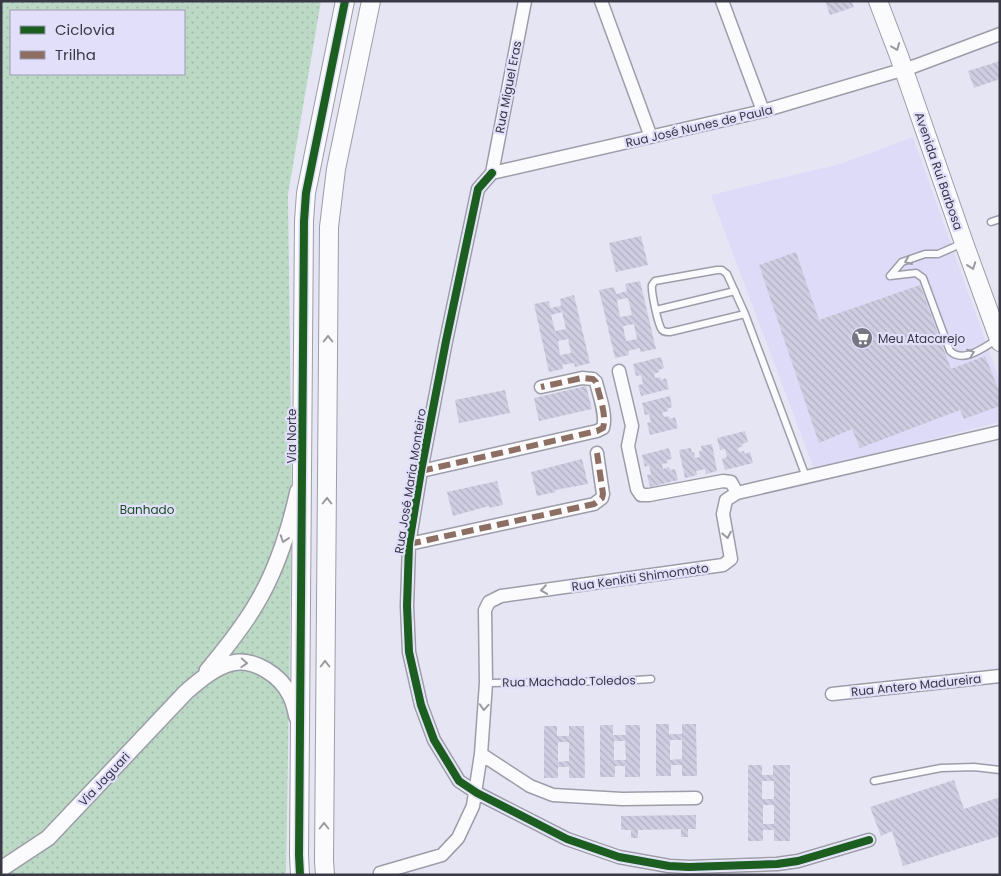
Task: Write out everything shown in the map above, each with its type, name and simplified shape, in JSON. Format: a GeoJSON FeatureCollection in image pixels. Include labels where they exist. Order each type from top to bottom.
{"type":"FeatureCollection","features":[{"type":"Feature","properties":{"kind":"main road","name":"Via Norte"},"geometry":{"type":"LineString","coordinates":[[300,875],[305,207],[345,1]]}},
{"type":"Feature","properties":{"kind":"main road"},"geometry":{"type":"LineString","coordinates":[[325,875],[329,227],[336,169],[371,1]]}},
{"type":"Feature","properties":{"kind":"main road","name":"Avenida Rui Barbosa"},"geometry":{"type":"LineString","coordinates":[[878,1],[900,56],[903,70],[999,340]]}},
{"type":"Feature","properties":{"kind":"street","name":"Rua Miguel Eras"},"geometry":{"type":"LineString","coordinates":[[492,173],[525,1]]}},
{"type":"Feature","properties":{"kind":"street"},"geometry":{"type":"LineString","coordinates":[[601,1],[651,137]]}},
{"type":"Feature","properties":{"kind":"street"},"geometry":{"type":"LineString","coordinates":[[722,1],[763,112]]}},
{"type":"Feature","properties":{"kind":"street","name":"Rua José Nunes de Paula"},"geometry":{"type":"LineString","coordinates":[[492,173],[763,112],[903,70],[1000,34]]}},
{"type":"Feature","properties":{"kind":"street","name":"Rua José Maria Monteiro"},"geometry":{"type":"LineString","coordinates":[[492,173],[478,189],[421,471],[409,544],[407,606],[409,652],[421,705],[434,740],[459,781],[477,793],[567,839],[619,857],[669,866],[689,867],[777,864],[798,861],[869,840]]}},
{"type":"Feature","properties":{"kind":"street"},"geometry":{"type":"LineString","coordinates":[[619,371],[632,426],[628,446],[637,489],[641,495],[724,481],[730,482],[737,493],[1000,432]]}},
{"type":"Feature","properties":{"kind":"street"},"geometry":{"type":"LineString","coordinates":[[421,471],[597,431],[603,428],[604,416],[594,379],[582,378],[541,387]]}},
{"type":"Feature","properties":{"kind":"street"},"geometry":{"type":"LineString","coordinates":[[409,544],[594,504],[602,498],[603,494],[597,454]]}},
{"type":"Feature","properties":{"kind":"street","name":"Via Jaguari"},"geometry":{"type":"LineString","coordinates":[[1,869],[48,838],[200,680],[238,632],[270,579],[284,539],[302,476]]}},
{"type":"Feature","properties":{"kind":"street","name":"Rua Kenkiti Shimomoto"},"geometry":{"type":"LineString","coordinates":[[380,873],[442,855],[458,838],[468,821],[477,793],[481,754],[486,683],[485,610],[490,602],[501,596],[724,565],[731,559],[723,514],[726,500],[737,493]]}},
{"type":"Feature","properties":{"kind":"street","name":"Via Jaguari"},"geometry":{"type":"LineString","coordinates":[[200,680],[225,665],[232,663],[247,662],[263,668],[272,674],[290,693],[300,731]]}},
{"type":"Feature","properties":{"kind":"street","name":"Rua Antero Madureira"},"geometry":{"type":"LineString","coordinates":[[832,694],[1000,676]]}},
{"type":"Feature","properties":{"kind":"street"},"geometry":{"type":"LineString","coordinates":[[481,754],[530,786],[553,795],[622,799],[696,798]]}},
{"type":"Feature","properties":{"kind":"lane"},"geometry":{"type":"LineString","coordinates":[[991,222],[1000,219]]}},
{"type":"Feature","properties":{"kind":"lane"},"geometry":{"type":"LineString","coordinates":[[964,243],[938,254],[925,254],[902,262],[890,276],[916,273],[923,278],[950,351],[954,355],[961,356],[974,353],[999,340]]}},
{"type":"Feature","properties":{"kind":"lane"},"geometry":{"type":"LineString","coordinates":[[745,314],[670,332],[662,330],[656,310],[652,285],[655,282],[722,270],[727,274],[745,314],[806,477]]}},
{"type":"Feature","properties":{"kind":"lane"},"geometry":{"type":"LineString","coordinates":[[656,310],[735,291]]}},
{"type":"Feature","properties":{"kind":"lane","name":"Rua Machado Toledos"},"geometry":{"type":"LineString","coordinates":[[486,683],[622,681],[652,678]]}},
{"type":"Feature","properties":{"kind":"lane"},"geometry":{"type":"LineString","coordinates":[[874,781],[941,768],[1000,770]]}},
{"type":"Feature","properties":{"kind":"shaded area"},"geometry":{"type":"Polygon","coordinates":[[[913,137],[1000,382],[1000,422],[814,469],[711,195],[840,164],[913,137]]]}},
{"type":"Feature","properties":{"kind":"green space","name":"Banhado"},"geometry":{"type":"Polygon","coordinates":[[[1,1],[321,1],[288,194],[292,510],[286,875],[1,875],[1,1]]]}},
{"type":"Feature","properties":{"kind":"building"},"geometry":{"type":"Polygon","coordinates":[[[825,1],[851,1],[854,7],[830,15],[825,1]]]}},
{"type":"Feature","properties":{"kind":"building"},"geometry":{"type":"Polygon","coordinates":[[[1000,61],[1000,79],[974,88],[968,71],[1000,61]]]}},
{"type":"Feature","properties":{"kind":"building"},"geometry":{"type":"Polygon","coordinates":[[[641,236],[648,265],[616,272],[609,243],[641,236]]]}},
{"type":"Feature","properties":{"kind":"building","name":"Meu Atacarejo"},"geometry":{"type":"Polygon","coordinates":[[[796,252],[819,320],[920,285],[951,369],[985,356],[1000,393],[1000,406],[964,419],[960,410],[860,448],[852,429],[819,443],[759,265],[796,252]]]}},
{"type":"Feature","properties":{"kind":"building"},"geometry":{"type":"Polygon","coordinates":[[[640,281],[656,349],[640,352],[640,348],[628,351],[629,355],[615,358],[599,290],[614,287],[616,294],[627,291],[625,284],[640,281]],[[628,298],[617,300],[620,317],[632,315],[628,298]],[[634,324],[623,326],[626,341],[637,339],[634,324]]]}},
{"type":"Feature","properties":{"kind":"building"},"geometry":{"type":"Polygon","coordinates":[[[574,295],[590,363],[575,367],[574,363],[562,365],[563,369],[549,372],[534,304],[549,301],[550,308],[561,306],[560,299],[574,295]],[[562,312],[551,315],[555,331],[566,329],[562,312]],[[568,339],[558,341],[560,355],[571,353],[568,339]]]}},
{"type":"Feature","properties":{"kind":"building"},"geometry":{"type":"Polygon","coordinates":[[[661,357],[664,368],[654,374],[655,378],[660,377],[661,380],[666,378],[669,389],[641,396],[638,385],[643,384],[641,375],[636,376],[633,364],[661,357]]]}},
{"type":"Feature","properties":{"kind":"building"},"geometry":{"type":"Polygon","coordinates":[[[586,386],[592,409],[539,421],[534,398],[586,386]]]}},
{"type":"Feature","properties":{"kind":"building"},"geometry":{"type":"Polygon","coordinates":[[[505,390],[510,413],[459,423],[455,400],[505,390]]]}},
{"type":"Feature","properties":{"kind":"building"},"geometry":{"type":"Polygon","coordinates":[[[670,396],[672,407],[662,413],[664,417],[669,416],[670,419],[675,417],[678,428],[650,435],[647,423],[651,422],[649,414],[645,415],[642,403],[670,396]]]}},
{"type":"Feature","properties":{"kind":"building"},"geometry":{"type":"Polygon","coordinates":[[[745,431],[748,442],[738,448],[739,452],[744,451],[745,454],[750,452],[753,463],[725,470],[722,459],[727,457],[725,449],[720,450],[717,438],[745,431]]]}},
{"type":"Feature","properties":{"kind":"building"},"geometry":{"type":"Polygon","coordinates":[[[712,444],[717,471],[706,474],[705,469],[696,471],[697,475],[685,478],[679,450],[691,448],[695,458],[700,457],[699,451],[702,451],[701,446],[712,444]]]}},
{"type":"Feature","properties":{"kind":"building"},"geometry":{"type":"Polygon","coordinates":[[[669,448],[672,459],[667,460],[668,463],[662,464],[663,469],[669,467],[670,470],[675,469],[678,480],[650,487],[647,475],[651,474],[649,465],[645,467],[642,455],[669,448]]]}},
{"type":"Feature","properties":{"kind":"building"},"geometry":{"type":"Polygon","coordinates":[[[582,459],[588,484],[555,490],[556,492],[537,496],[531,472],[582,459]]]}},
{"type":"Feature","properties":{"kind":"building"},"geometry":{"type":"Polygon","coordinates":[[[497,481],[503,505],[489,508],[489,506],[453,516],[447,492],[497,481]]]}},
{"type":"Feature","properties":{"kind":"building"},"geometry":{"type":"Polygon","coordinates":[[[656,724],[669,724],[669,734],[682,734],[682,724],[696,724],[697,776],[682,776],[682,765],[671,765],[671,776],[656,776],[656,724]],[[670,740],[670,760],[682,759],[682,740],[670,740]]]}},
{"type":"Feature","properties":{"kind":"building"},"geometry":{"type":"Polygon","coordinates":[[[600,725],[613,725],[613,735],[626,735],[625,725],[640,725],[640,777],[625,777],[625,766],[615,766],[615,777],[600,777],[600,725]],[[614,741],[614,760],[626,760],[625,741],[614,741]]]}},
{"type":"Feature","properties":{"kind":"building"},"geometry":{"type":"Polygon","coordinates":[[[544,726],[557,726],[557,736],[569,736],[569,726],[584,726],[585,778],[569,778],[569,767],[558,767],[558,778],[544,778],[544,726]],[[558,742],[558,762],[569,761],[569,742],[558,742]]]}},
{"type":"Feature","properties":{"kind":"building"},"geometry":{"type":"Polygon","coordinates":[[[748,765],[762,765],[762,775],[773,775],[773,765],[790,765],[790,841],[774,841],[774,830],[763,830],[763,841],[748,841],[748,765]],[[762,781],[762,799],[774,799],[774,781],[762,781]],[[763,805],[763,824],[774,824],[774,805],[763,805]]]}},
{"type":"Feature","properties":{"kind":"building"},"geometry":{"type":"Polygon","coordinates":[[[954,780],[964,809],[1000,797],[1000,836],[903,866],[892,831],[881,836],[870,807],[954,780]]]}},
{"type":"Feature","properties":{"kind":"building"},"geometry":{"type":"Polygon","coordinates":[[[696,815],[696,829],[688,829],[688,837],[681,837],[681,829],[638,830],[638,838],[631,838],[631,830],[621,830],[621,816],[696,815]]]}},
{"type":"Feature","properties":{"kind":"marked path"},"geometry":{"type":"LineString","coordinates":[[421,471],[597,431],[603,428],[602,405],[596,382],[593,379],[582,378],[541,387]]}},
{"type":"Feature","properties":{"kind":"marked path"},"geometry":{"type":"LineString","coordinates":[[409,544],[594,504],[602,498],[603,494],[597,453]]}},
{"type":"Feature","properties":{"kind":"cycle path"},"geometry":{"type":"LineString","coordinates":[[300,875],[304,221],[306,193],[345,1]]}},
{"type":"Feature","properties":{"kind":"cycle path"},"geometry":{"type":"LineString","coordinates":[[492,173],[478,189],[446,341],[409,544],[407,606],[409,652],[421,705],[434,740],[459,781],[477,793],[567,839],[619,857],[669,866],[689,867],[777,864],[798,861],[869,840]]}},
{"type":"Feature","properties":{"kind":"place","name":"Meu Atacarejo"},"geometry":{"type":"Point","coordinates":[862,338]}}]}
